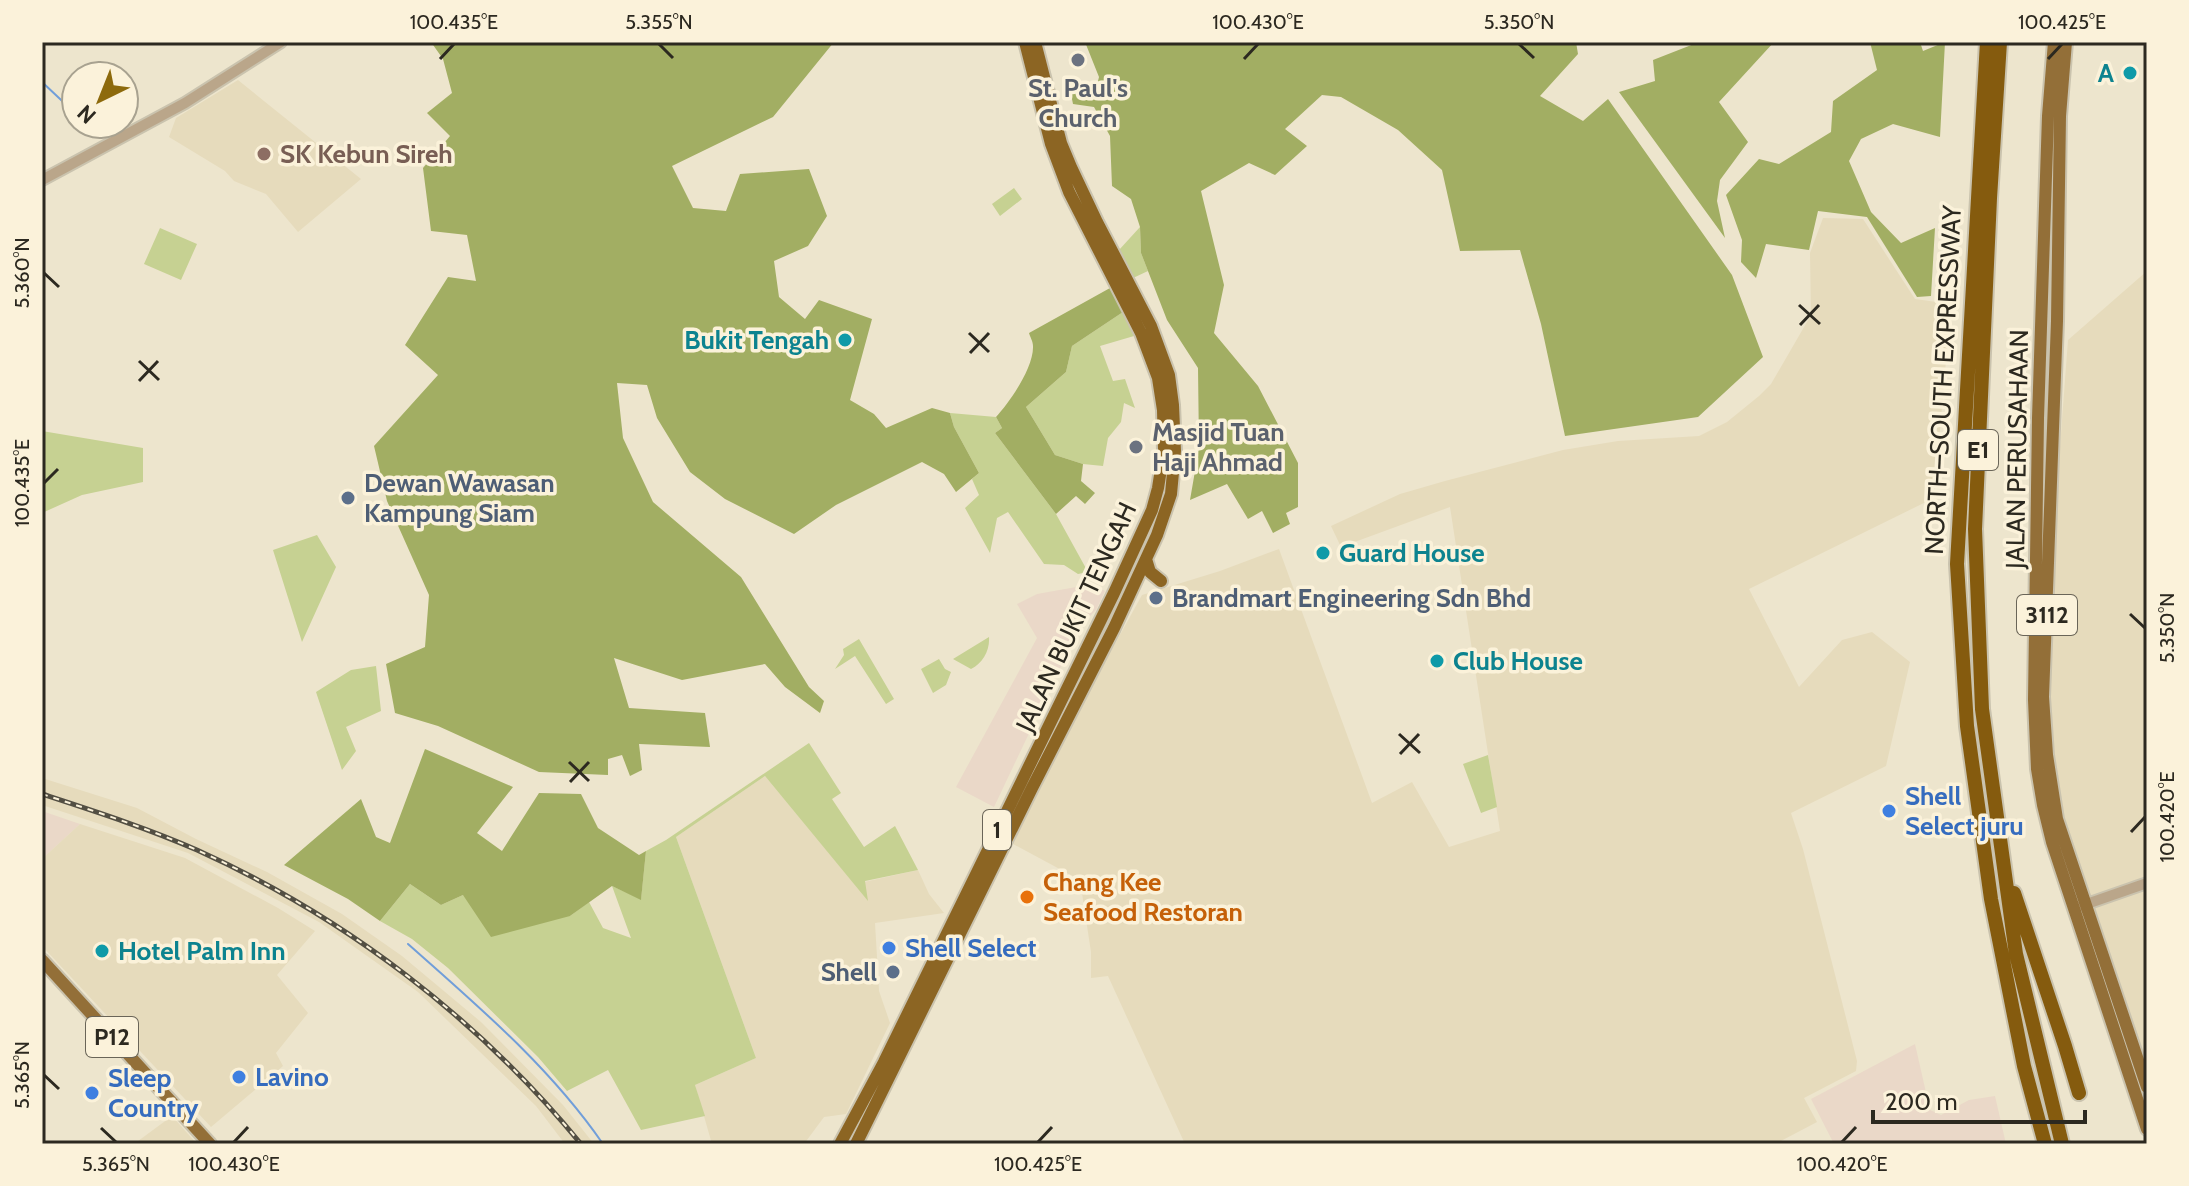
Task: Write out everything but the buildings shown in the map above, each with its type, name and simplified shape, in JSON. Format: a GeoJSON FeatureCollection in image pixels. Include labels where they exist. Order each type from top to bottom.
{"type":"FeatureCollection","features":[{"type":"Feature","properties":{"kind":"highway","name":"JALAN BUKIT TENGAH"},"geometry":{"type":"LineString","coordinates":[[840,1144],[884,1062],[1114,593],[1152,510],[1158,488],[1164,450],[1158,378],[1141,333],[1069,192],[1051,144],[1025,42]]}},
{"type":"Feature","properties":{"kind":"highway","name":"JALAN BUKIT TENGAH"},"geometry":{"type":"LineString","coordinates":[[856,1144],[1146,559],[1171,494],[1175,451],[1169,375],[1151,326],[1097,222],[1061,143],[1035,42]]}},
{"type":"Feature","properties":{"kind":"highway","name":"NORTH–SOUTH EXPRESSWAY"},"geometry":{"type":"LineString","coordinates":[[1987,42],[1957,564],[1967,726],[1989,885],[2024,1066],[2045,1144]]}},
{"type":"Feature","properties":{"kind":"highway","name":"NORTH–SOUTH EXPRESSWAY"},"geometry":{"type":"LineString","coordinates":[[2000,42],[1975,529],[1982,709],[2016,954],[2062,1144]]}},
{"type":"Feature","properties":{"kind":"highway"},"geometry":{"type":"LineString","coordinates":[[1146,559],[1150,572],[1161,581]]}},
{"type":"Feature","properties":{"kind":"highway"},"geometry":{"type":"LineString","coordinates":[[2003,858],[2079,1093]]}},
{"type":"Feature","properties":{"kind":"main road","name":"JALAN PERUSAHAAN"},"geometry":{"type":"LineString","coordinates":[[2054,42],[2048,116],[2038,418],[2034,700],[2037,769],[2052,842],[2080,906],[2147,1087]]}},
{"type":"Feature","properties":{"kind":"main road","name":"JALAN PERUSAHAAN"},"geometry":{"type":"LineString","coordinates":[[2066,42],[2060,116],[2056,336],[2043,697],[2047,755],[2057,819],[2080,906],[2147,1129]]}},
{"type":"Feature","properties":{"kind":"main road","name":"P12"},"geometry":{"type":"LineString","coordinates":[[42,960],[210,1144]]}},
{"type":"Feature","properties":{"kind":"street"},"geometry":{"type":"LineString","coordinates":[[42,180],[185,103],[281,42]]}},
{"type":"Feature","properties":{"kind":"street"},"geometry":{"type":"LineString","coordinates":[[2080,906],[2147,883]]}},
{"type":"Feature","properties":{"kind":"shaded area","name":"SK Kebun Sireh"},"geometry":{"type":"Polygon","coordinates":[[[238,80],[361,179],[298,232],[266,194],[234,181],[225,171],[169,137],[176,118],[238,80]]]}},
{"type":"Feature","properties":{"kind":"shaded area"},"geometry":{"type":"Polygon","coordinates":[[[1823,218],[1863,219],[1915,299],[1951,304],[1934,498],[1749,589],[1799,687],[1842,640],[1872,632],[1910,662],[1886,766],[1791,813],[1857,1061],[1856,1071],[1804,1098],[1817,1122],[1775,1144],[1185,1144],[1108,976],[1091,978],[1091,952],[1080,880],[1013,844],[1080,707],[1142,595],[1279,549],[1372,803],[1412,782],[1449,847],[1500,831],[1450,507],[1341,547],[1331,526],[1400,494],[1563,450],[1618,441],[1699,436],[1727,422],[1771,384],[1811,315],[1810,253],[1823,218]]]}},
{"type":"Feature","properties":{"kind":"shaded area"},"geometry":{"type":"Polygon","coordinates":[[[2147,271],[2147,1066],[2061,808],[2048,693],[2050,580],[2068,340],[2147,271]]]}},
{"type":"Feature","properties":{"kind":"shaded area"},"geometry":{"type":"Polygon","coordinates":[[[1093,584],[1105,591],[1061,666],[994,807],[956,787],[1037,638],[1017,604],[1037,594],[1093,584]]]}},
{"type":"Feature","properties":{"kind":"shaded area"},"geometry":{"type":"Polygon","coordinates":[[[765,776],[867,899],[864,882],[918,870],[929,894],[944,913],[875,923],[879,991],[890,1023],[846,1114],[824,1117],[804,1144],[712,1144],[695,1085],[756,1058],[676,837],[765,776]]]}},
{"type":"Feature","properties":{"kind":"shaded area"},"geometry":{"type":"Polygon","coordinates":[[[42,778],[137,808],[267,872],[342,914],[402,956],[481,1022],[563,1105],[594,1144],[565,1144],[536,1106],[418,992],[319,922],[188,853],[42,805],[42,778]]]}},
{"type":"Feature","properties":{"kind":"shaded area"},"geometry":{"type":"Polygon","coordinates":[[[42,811],[80,824],[42,859],[42,811]]]}},
{"type":"Feature","properties":{"kind":"shaded area"},"geometry":{"type":"Polygon","coordinates":[[[80,824],[185,858],[315,931],[277,975],[308,1013],[276,1053],[283,1066],[211,1127],[42,946],[42,859],[80,824]]]}},
{"type":"Feature","properties":{"kind":"shaded area"},"geometry":{"type":"Polygon","coordinates":[[[1915,1044],[1930,1110],[1941,1115],[1969,1100],[1995,1096],[2006,1144],[1834,1144],[1811,1099],[1915,1044]]]}},
{"type":"Feature","properties":{"kind":"shaded area"},"geometry":{"type":"Polygon","coordinates":[[[172,1116],[197,1144],[134,1144],[172,1116]]]}},
{"type":"Feature","properties":{"kind":"green space"},"geometry":{"type":"Polygon","coordinates":[[[431,42],[834,42],[773,117],[672,166],[693,208],[726,211],[740,174],[809,169],[827,216],[808,246],[774,261],[779,297],[805,319],[819,300],[872,319],[850,400],[874,414],[886,428],[932,408],[950,413],[954,427],[979,473],[956,492],[944,474],[922,462],[836,505],[794,534],[725,499],[690,472],[657,418],[647,385],[617,383],[623,438],[653,502],[741,577],[809,687],[824,701],[820,713],[785,687],[765,664],[682,680],[614,658],[629,708],[705,713],[710,747],[639,744],[642,770],[630,776],[622,755],[608,759],[608,775],[539,772],[438,726],[395,713],[386,664],[425,647],[429,595],[387,501],[374,446],[438,375],[405,345],[448,277],[476,281],[467,235],[431,231],[423,168],[450,136],[427,113],[452,93],[443,59],[431,42]]]}},
{"type":"Feature","properties":{"kind":"green space"},"geometry":{"type":"Polygon","coordinates":[[[1085,42],[1576,42],[1578,54],[1540,96],[1583,121],[1608,99],[1732,275],[1763,357],[1698,417],[1565,436],[1541,324],[1520,250],[1460,251],[1442,170],[1398,130],[1341,97],[1322,95],[1285,129],[1307,146],[1275,175],[1249,163],[1201,191],[1224,285],[1214,333],[1258,386],[1298,463],[1298,507],[1286,513],[1290,524],[1273,533],[1262,511],[1248,519],[1227,484],[1190,500],[1199,448],[1198,368],[1167,320],[1141,253],[1140,227],[1131,199],[1112,186],[1110,136],[1094,107],[1073,104],[1071,94],[1096,89],[1099,77],[1085,42]]]}},
{"type":"Feature","properties":{"kind":"green space"},"geometry":{"type":"Polygon","coordinates":[[[1699,42],[1774,42],[1719,102],[1748,142],[1720,180],[1717,201],[1725,238],[1619,92],[1655,81],[1653,60],[1699,42]]]}},
{"type":"Feature","properties":{"kind":"green space"},"geometry":{"type":"Polygon","coordinates":[[[1870,42],[1920,42],[1923,51],[1945,42],[1940,137],[1893,124],[1861,139],[1849,161],[1871,212],[1901,243],[1935,228],[1931,296],[1917,297],[1867,217],[1818,211],[1809,250],[1766,244],[1756,278],[1741,262],[1742,240],[1726,195],[1759,159],[1779,164],[1831,132],[1833,101],[1877,70],[1870,42]]]}},
{"type":"Feature","properties":{"kind":"green space"},"geometry":{"type":"Polygon","coordinates":[[[1014,188],[1022,199],[1000,216],[992,204],[1014,188]]]}},
{"type":"Feature","properties":{"kind":"green space"},"geometry":{"type":"Polygon","coordinates":[[[1140,227],[1141,253],[1148,271],[1133,278],[1119,250],[1140,227]]]}},
{"type":"Feature","properties":{"kind":"green space"},"geometry":{"type":"Polygon","coordinates":[[[160,228],[197,244],[181,280],[144,264],[160,228]]]}},
{"type":"Feature","properties":{"kind":"green space"},"geometry":{"type":"Polygon","coordinates":[[[1110,288],[1123,312],[1072,346],[1066,372],[1026,407],[1055,455],[1083,464],[1081,481],[1095,493],[1085,504],[1076,496],[1056,514],[995,433],[1002,428],[996,417],[1030,364],[1033,346],[1029,333],[1110,288]]]}},
{"type":"Feature","properties":{"kind":"green space"},"geometry":{"type":"Polygon","coordinates":[[[1123,312],[1134,336],[1100,346],[1113,381],[1125,379],[1135,408],[1124,403],[1121,422],[1108,438],[1103,466],[1083,464],[1055,455],[1026,407],[1066,372],[1072,346],[1123,312]]]}},
{"type":"Feature","properties":{"kind":"green space"},"geometry":{"type":"Polygon","coordinates":[[[950,413],[996,417],[1002,428],[995,433],[1056,514],[1088,572],[1078,574],[1064,565],[1044,564],[1008,512],[997,518],[990,553],[965,508],[979,495],[972,479],[979,473],[954,427],[950,413]]]}},
{"type":"Feature","properties":{"kind":"green space"},"geometry":{"type":"Polygon","coordinates":[[[42,431],[143,448],[143,482],[82,495],[42,513],[42,431]]]}},
{"type":"Feature","properties":{"kind":"green space"},"geometry":{"type":"Polygon","coordinates":[[[317,535],[336,567],[302,642],[273,550],[317,535]]]}},
{"type":"Feature","properties":{"kind":"green space"},"geometry":{"type":"Polygon","coordinates":[[[989,637],[985,656],[971,669],[953,659],[989,637]]]}},
{"type":"Feature","properties":{"kind":"green space"},"geometry":{"type":"Polygon","coordinates":[[[859,639],[894,699],[886,704],[855,656],[835,669],[844,655],[843,649],[859,639]]]}},
{"type":"Feature","properties":{"kind":"green space"},"geometry":{"type":"Polygon","coordinates":[[[939,659],[951,672],[946,685],[933,693],[921,669],[939,659]]]}},
{"type":"Feature","properties":{"kind":"green space"},"geometry":{"type":"Polygon","coordinates":[[[376,666],[381,711],[346,727],[356,751],[342,770],[316,692],[351,670],[376,666]]]}},
{"type":"Feature","properties":{"kind":"green space"},"geometry":{"type":"Polygon","coordinates":[[[809,743],[841,793],[832,799],[864,847],[895,826],[918,870],[865,881],[868,901],[765,776],[676,837],[756,1058],[695,1085],[705,1116],[641,1130],[608,1070],[567,1091],[538,1057],[448,968],[412,939],[380,921],[410,884],[441,905],[463,895],[570,916],[589,902],[603,928],[631,938],[612,886],[641,899],[646,851],[809,743]]]}},
{"type":"Feature","properties":{"kind":"green space"},"geometry":{"type":"Polygon","coordinates":[[[425,749],[513,787],[477,833],[502,851],[539,793],[581,794],[598,828],[639,855],[646,851],[641,900],[612,886],[570,916],[491,937],[463,895],[441,905],[410,884],[380,921],[348,899],[284,865],[361,799],[376,837],[390,843],[425,749]]]}},
{"type":"Feature","properties":{"kind":"green space"},"geometry":{"type":"Polygon","coordinates":[[[1488,755],[1497,807],[1481,813],[1463,764],[1488,755]]]}},
{"type":"Feature","properties":{"kind":"waterway"},"geometry":{"type":"LineString","coordinates":[[42,82],[60,99]]}},
{"type":"Feature","properties":{"kind":"waterway"},"geometry":{"type":"LineString","coordinates":[[408,944],[536,1063],[603,1144]]}},
{"type":"Feature","properties":{"kind":"railway"},"geometry":{"type":"LineString","coordinates":[[42,794],[197,850],[305,906],[356,939],[453,1013],[541,1098],[581,1144]]}},
{"type":"Feature","properties":{"kind":"place","name":"St. Paul's Church"},"geometry":{"type":"Point","coordinates":[1078,60]}},
{"type":"Feature","properties":{"kind":"place","name":"A"},"geometry":{"type":"Point","coordinates":[2130,73]}},
{"type":"Feature","properties":{"kind":"place","name":"SK Kebun Sireh"},"geometry":{"type":"Point","coordinates":[264,154]}},
{"type":"Feature","properties":{"kind":"place","name":"Bukit Tengah"},"geometry":{"type":"Point","coordinates":[845,340]}},
{"type":"Feature","properties":{"kind":"place","name":"Masjid Tuan Haji Ahmad"},"geometry":{"type":"Point","coordinates":[1136,447]}},
{"type":"Feature","properties":{"kind":"place","name":"Dewan Wawasan Kampung Siam"},"geometry":{"type":"Point","coordinates":[348,498]}},
{"type":"Feature","properties":{"kind":"place","name":"Guard House"},"geometry":{"type":"Point","coordinates":[1323,553]}},
{"type":"Feature","properties":{"kind":"place","name":"Brandmart Engineering Sdn Bhd"},"geometry":{"type":"Point","coordinates":[1156,598]}},
{"type":"Feature","properties":{"kind":"place","name":"Club House"},"geometry":{"type":"Point","coordinates":[1437,661]}},
{"type":"Feature","properties":{"kind":"place","name":"Shell Select juru"},"geometry":{"type":"Point","coordinates":[1889,811]}},
{"type":"Feature","properties":{"kind":"place","name":"Chang Kee Seafood Restoran"},"geometry":{"type":"Point","coordinates":[1027,897]}},
{"type":"Feature","properties":{"kind":"place","name":"Shell Select"},"geometry":{"type":"Point","coordinates":[889,948]}},
{"type":"Feature","properties":{"kind":"place","name":"Hotel Palm Inn"},"geometry":{"type":"Point","coordinates":[102,951]}},
{"type":"Feature","properties":{"kind":"place","name":"Shell"},"geometry":{"type":"Point","coordinates":[893,972]}},
{"type":"Feature","properties":{"kind":"place","name":"Lavino"},"geometry":{"type":"Point","coordinates":[239,1077]}},
{"type":"Feature","properties":{"kind":"place","name":"Sleep Country"},"geometry":{"type":"Point","coordinates":[92,1093]}}]}
